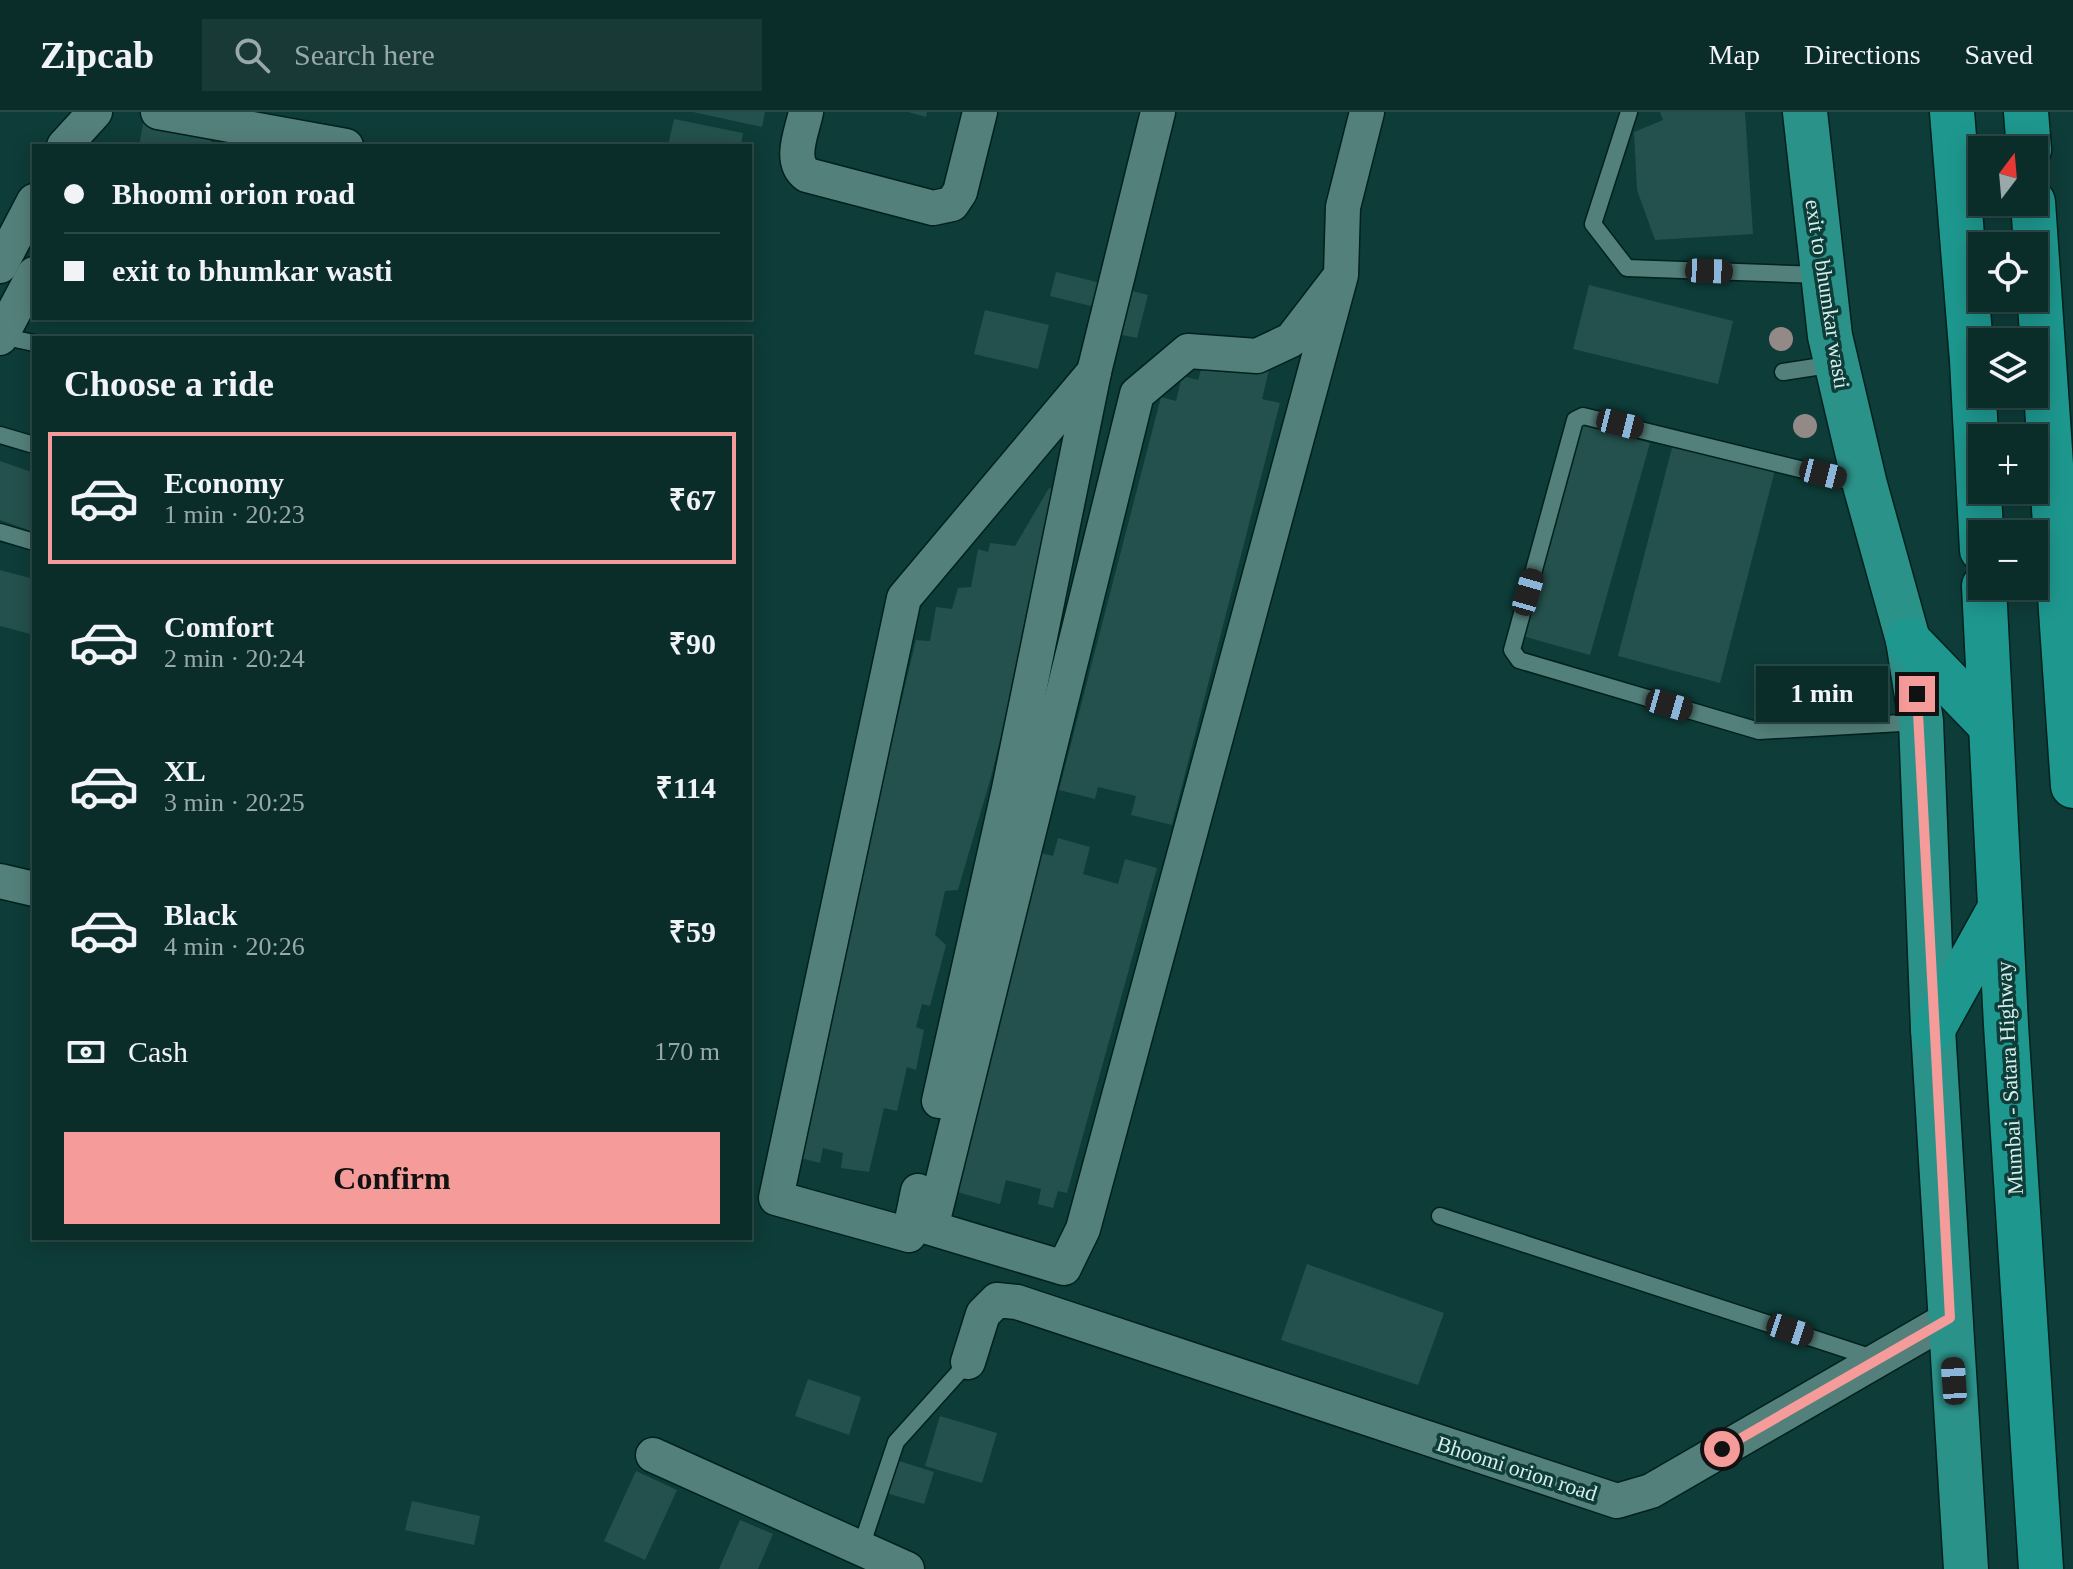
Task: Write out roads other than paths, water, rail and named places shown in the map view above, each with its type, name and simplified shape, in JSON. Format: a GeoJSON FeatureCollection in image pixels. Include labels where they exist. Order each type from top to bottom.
{"type":"FeatureCollection","features":[{"type":"Feature","properties":{"kind":"highway"},"geometry":{"type":"LineString","coordinates":[[1952,112],[1972,360],[1980,520]]}},
{"type":"Feature","properties":{"kind":"highway"},"geometry":{"type":"LineString","coordinates":[[2026,112],[2028,136]]}},
{"type":"Feature","properties":{"kind":"highway"},"geometry":{"type":"LineString","coordinates":[[2034,216],[2070,684],[2073,786]]}},
{"type":"Feature","properties":{"kind":"highway","name":"Mumbai - Satara Highway"},"geometry":{"type":"LineString","coordinates":[[1985,600],[2000,908],[2041,1569]]}},
{"type":"Feature","properties":{"kind":"highway"},"geometry":{"type":"LineString","coordinates":[[1908,640],[1991,726]]}},
{"type":"Feature","properties":{"kind":"highway"},"geometry":{"type":"LineString","coordinates":[[1933,1029],[2000,908]]}},
{"type":"Feature","properties":{"kind":"main road","name":"exit to bhumkar wasti"},"geometry":{"type":"LineString","coordinates":[[1805,112],[1822,275],[1836,364],[1865,485],[1908,640],[1921,721],[1933,1029],[1966,1569]]}},
{"type":"Feature","properties":{"kind":"street"},"geometry":{"type":"LineString","coordinates":[[66,144],[95,112]]}},
{"type":"Feature","properties":{"kind":"street"},"geometry":{"type":"LineString","coordinates":[[94,144],[102,112]]}},
{"type":"Feature","properties":{"kind":"street"},"geometry":{"type":"LineString","coordinates":[[158,112],[335,144]]}},
{"type":"Feature","properties":{"kind":"street"},"geometry":{"type":"LineString","coordinates":[[806,112],[796,159],[799,169],[819,180],[933,208],[952,204],[960,192],[980,112]]}},
{"type":"Feature","properties":{"kind":"street"},"geometry":{"type":"LineString","coordinates":[[1094,372],[904,598],[776,1198],[909,1235],[1009,789],[1094,372],[1158,112]]}},
{"type":"Feature","properties":{"kind":"street"},"geometry":{"type":"LineString","coordinates":[[1341,275],[1291,340],[1257,356],[1188,351],[1137,394],[931,1228],[1064,1268],[1083,1229],[1341,275],[1343,207],[1367,112]]}},
{"type":"Feature","properties":{"kind":"street"},"geometry":{"type":"LineString","coordinates":[[0,266],[32,205]]}},
{"type":"Feature","properties":{"kind":"street"},"geometry":{"type":"LineString","coordinates":[[0,337],[32,278]]}},
{"type":"Feature","properties":{"kind":"street"},"geometry":{"type":"LineString","coordinates":[[0,881],[32,889]]}},
{"type":"Feature","properties":{"kind":"street","name":"Bhoomi orion road"},"geometry":{"type":"LineString","coordinates":[[968,1362],[983,1314],[997,1300],[1017,1302],[1617,1501],[1651,1491],[1950,1318]]}},
{"type":"Feature","properties":{"kind":"street"},"geometry":{"type":"LineString","coordinates":[[653,1455],[907,1569]]}},
{"type":"Feature","properties":{"kind":"lane"},"geometry":{"type":"LineString","coordinates":[[1629,112],[1593,224],[1627,268],[1822,275]]}},
{"type":"Feature","properties":{"kind":"lane"},"geometry":{"type":"LineString","coordinates":[[0,337],[32,343]]}},
{"type":"Feature","properties":{"kind":"lane"},"geometry":{"type":"LineString","coordinates":[[1783,372],[1836,364]]}},
{"type":"Feature","properties":{"kind":"lane"},"geometry":{"type":"LineString","coordinates":[[1865,485],[1583,416],[1575,420],[1512,650],[1519,660],[1759,731],[1921,721]]}},
{"type":"Feature","properties":{"kind":"lane"},"geometry":{"type":"LineString","coordinates":[[0,435],[32,444]]}},
{"type":"Feature","properties":{"kind":"lane"},"geometry":{"type":"LineString","coordinates":[[0,532],[32,541]]}},
{"type":"Feature","properties":{"kind":"lane"},"geometry":{"type":"LineString","coordinates":[[1440,1216],[1877,1359]]}},
{"type":"Feature","properties":{"kind":"lane"},"geometry":{"type":"LineString","coordinates":[[861,1547],[896,1442],[968,1362]]}}]}
